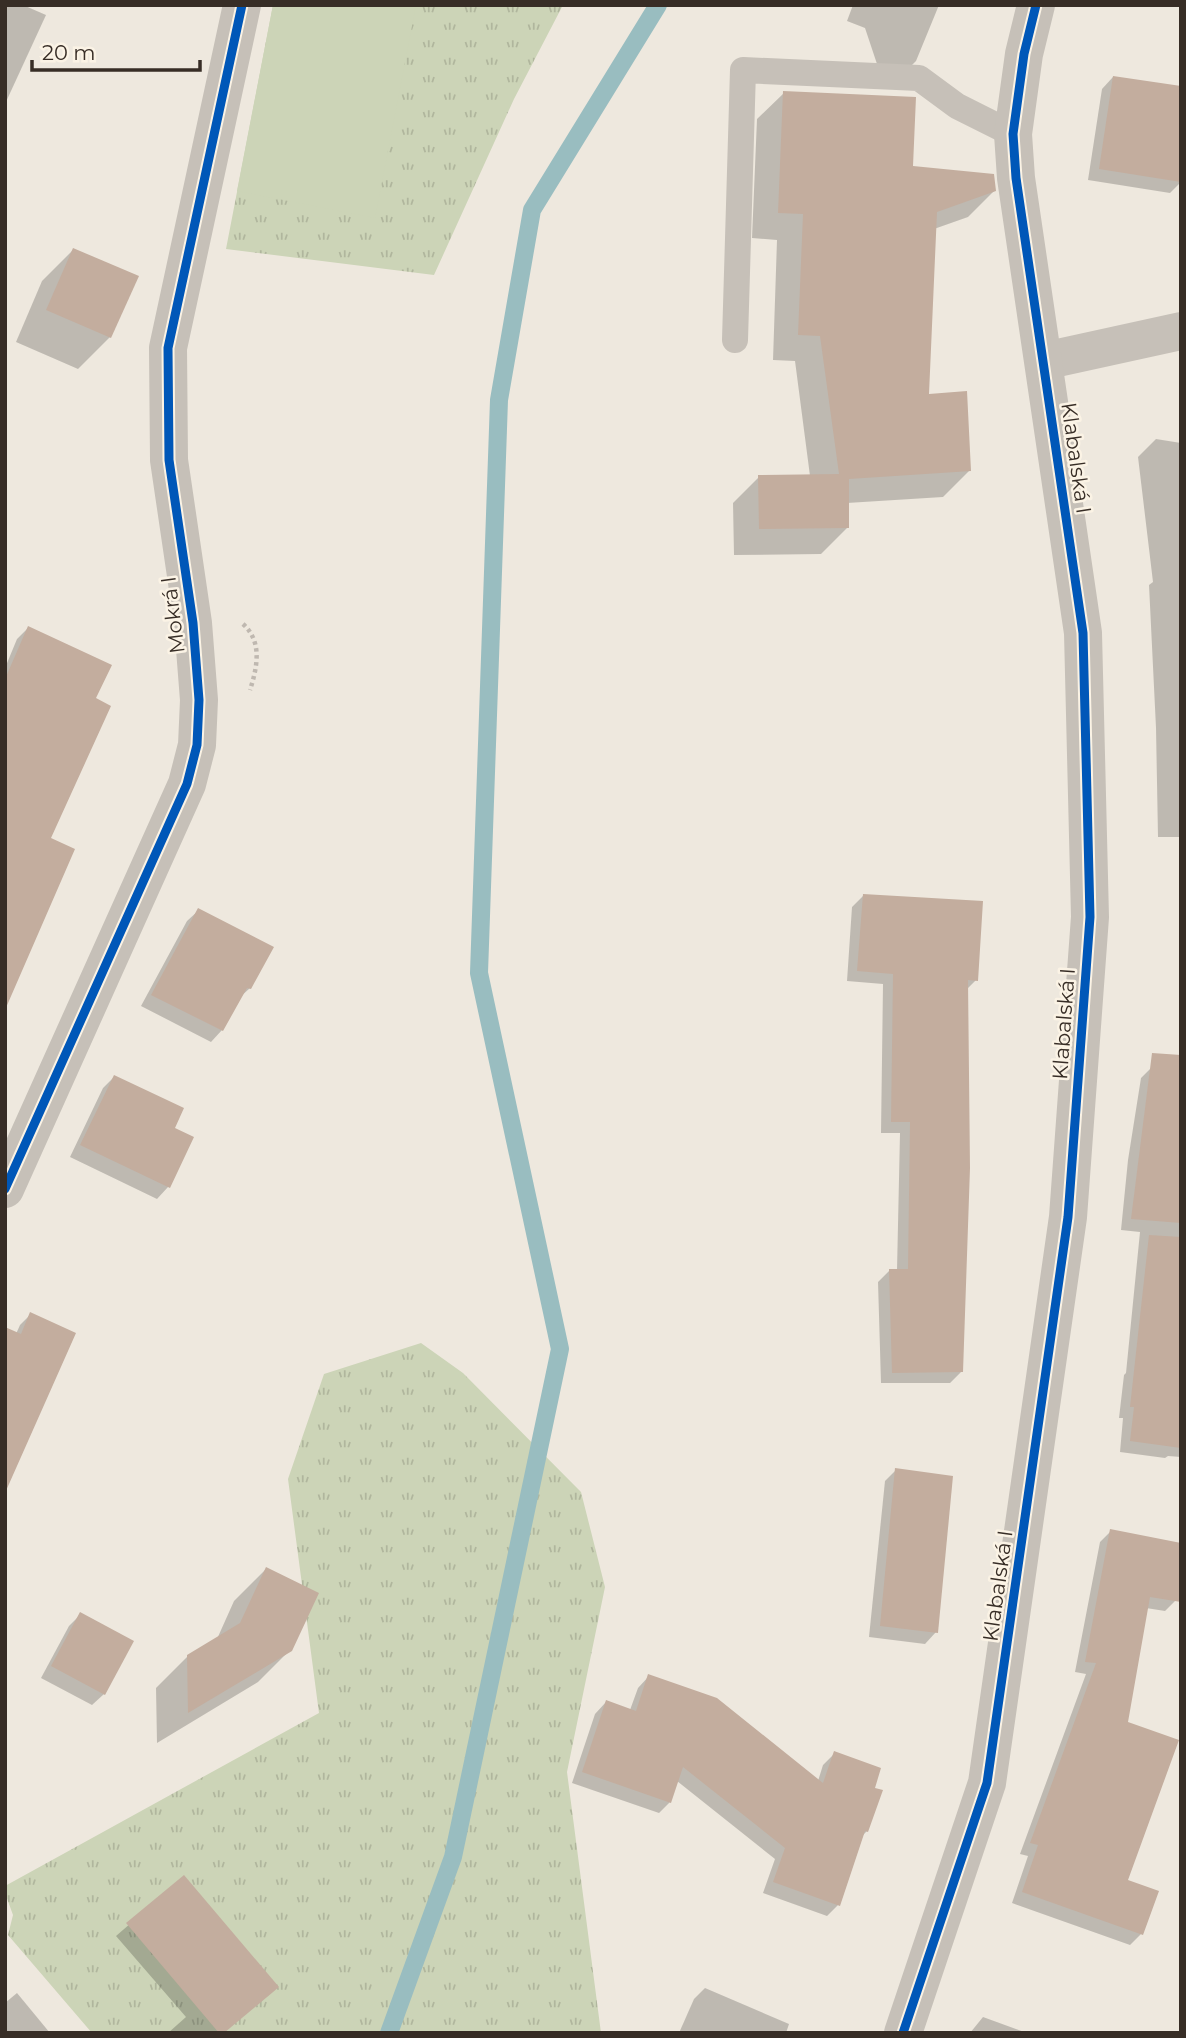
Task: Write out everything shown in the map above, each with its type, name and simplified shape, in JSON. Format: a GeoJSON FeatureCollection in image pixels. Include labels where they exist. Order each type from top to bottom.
{"type":"FeatureCollection","features":[{"type":"Feature","properties":{"kind":"street","name":"Mokrá I"},"geometry":{"type":"LineString","coordinates":[[5,1189],[187,783],[197,745],[199,699],[193,623],[169,460],[168,348],[242,5]]}},
{"type":"Feature","properties":{"kind":"street","name":"Klabalská I"},"geometry":{"type":"LineString","coordinates":[[903,2033],[987,1783],[1068,1217],[1090,916],[1083,633],[1016,178],[1013,135],[1024,54],[1035,5]]}},
{"type":"Feature","properties":{"kind":"street"},"geometry":{"type":"LineString","coordinates":[[1044,361],[1181,331]]}},
{"type":"Feature","properties":{"kind":"lane"},"geometry":{"type":"LineString","coordinates":[[735,340],[743,70],[919,78],[957,106],[1013,135]]}},
{"type":"Feature","properties":{"kind":"green space"},"geometry":{"type":"Polygon","coordinates":[[[273,5],[563,5],[514,99],[434,275],[226,249],[273,5]]]}},
{"type":"Feature","properties":{"kind":"green space"},"geometry":{"type":"Polygon","coordinates":[[[273,5],[416,5],[375,218],[237,191],[273,5]]]}},
{"type":"Feature","properties":{"kind":"green space"},"geometry":{"type":"Polygon","coordinates":[[[421,1343],[463,1373],[581,1492],[605,1587],[567,1772],[601,2033],[92,2033],[8,1935],[13,1915],[5,1886],[319,1713],[288,1479],[324,1374],[421,1343]]]}},
{"type":"Feature","properties":{"kind":"building"},"geometry":{"type":"Polygon","coordinates":[[[1113,76],[1181,86],[1181,182],[1099,169],[1113,76]]]}},
{"type":"Feature","properties":{"kind":"building"},"geometry":{"type":"Polygon","coordinates":[[[783,91],[916,97],[913,166],[994,174],[996,191],[937,212],[929,394],[967,391],[971,471],[849,479],[849,528],[759,529],[758,475],[839,474],[820,336],[798,335],[803,214],[778,213],[783,91]]]}},
{"type":"Feature","properties":{"kind":"building"},"geometry":{"type":"Polygon","coordinates":[[[73,248],[139,276],[111,338],[46,310],[73,248]]]}},
{"type":"Feature","properties":{"kind":"building"},"geometry":{"type":"Polygon","coordinates":[[[28,626],[112,665],[96,698],[111,706],[51,838],[75,849],[5,1010],[5,679],[28,626]]]}},
{"type":"Feature","properties":{"kind":"building"},"geometry":{"type":"Polygon","coordinates":[[[863,894],[983,901],[978,981],[968,980],[970,1168],[963,1372],[892,1373],[889,1269],[908,1269],[910,1122],[891,1122],[893,974],[857,971],[863,894]]]}},
{"type":"Feature","properties":{"kind":"building"},"geometry":{"type":"Polygon","coordinates":[[[198,908],[274,947],[251,989],[247,988],[223,1031],[151,995],[198,908]]]}},
{"type":"Feature","properties":{"kind":"building"},"geometry":{"type":"Polygon","coordinates":[[[1152,1053],[1181,1055],[1181,1223],[1131,1219],[1152,1053]]]}},
{"type":"Feature","properties":{"kind":"building"},"geometry":{"type":"Polygon","coordinates":[[[114,1075],[184,1108],[175,1128],[194,1137],[170,1188],[80,1145],[114,1075]]]}},
{"type":"Feature","properties":{"kind":"building"},"geometry":{"type":"Polygon","coordinates":[[[1149,1235],[1181,1237],[1181,1448],[1130,1441],[1134,1407],[1130,1407],[1149,1235]]]}},
{"type":"Feature","properties":{"kind":"building"},"geometry":{"type":"Polygon","coordinates":[[[30,1312],[76,1333],[5,1493],[5,1327],[21,1334],[30,1312]]]}},
{"type":"Feature","properties":{"kind":"building"},"geometry":{"type":"Polygon","coordinates":[[[895,1468],[953,1476],[938,1633],[880,1626],[895,1468]]]}},
{"type":"Feature","properties":{"kind":"building"},"geometry":{"type":"Polygon","coordinates":[[[1110,1529],[1181,1543],[1181,1602],[1150,1597],[1128,1722],[1179,1740],[1128,1880],[1159,1891],[1143,1935],[1022,1892],[1038,1845],[1030,1843],[1096,1663],[1085,1662],[1110,1529]]]}},
{"type":"Feature","properties":{"kind":"building"},"geometry":{"type":"Polygon","coordinates":[[[266,1567],[319,1593],[292,1651],[188,1713],[187,1655],[240,1623],[266,1567]]]}},
{"type":"Feature","properties":{"kind":"building"},"geometry":{"type":"Polygon","coordinates":[[[80,1612],[134,1641],[105,1695],[51,1666],[80,1612]]]}},
{"type":"Feature","properties":{"kind":"building"},"geometry":{"type":"Polygon","coordinates":[[[648,1674],[717,1698],[823,1783],[834,1751],[881,1768],[875,1788],[883,1790],[868,1832],[865,1831],[840,1906],[773,1882],[785,1848],[683,1767],[671,1803],[582,1772],[606,1700],[636,1711],[648,1674]]]}},
{"type":"Feature","properties":{"kind":"building"},"geometry":{"type":"Polygon","coordinates":[[[184,1875],[279,1987],[224,2033],[219,2033],[126,1923],[184,1875]]]}},
{"type":"Feature","properties":{"kind":"waterway"},"geometry":{"type":"LineString","coordinates":[[389,2033],[453,1857],[560,1349],[479,973],[499,400],[532,210],[658,5]]}},
{"type":"Feature","properties":{"kind":"cycle path"},"geometry":{"type":"LineString","coordinates":[[5,1189],[187,784],[197,745],[199,700],[193,623],[169,460],[168,348],[242,5]]}},
{"type":"Feature","properties":{"kind":"cycle path"},"geometry":{"type":"LineString","coordinates":[[903,2033],[987,1783],[1068,1217],[1090,917],[1083,633],[1016,178],[1013,134],[1024,54],[1036,5]]}}]}
